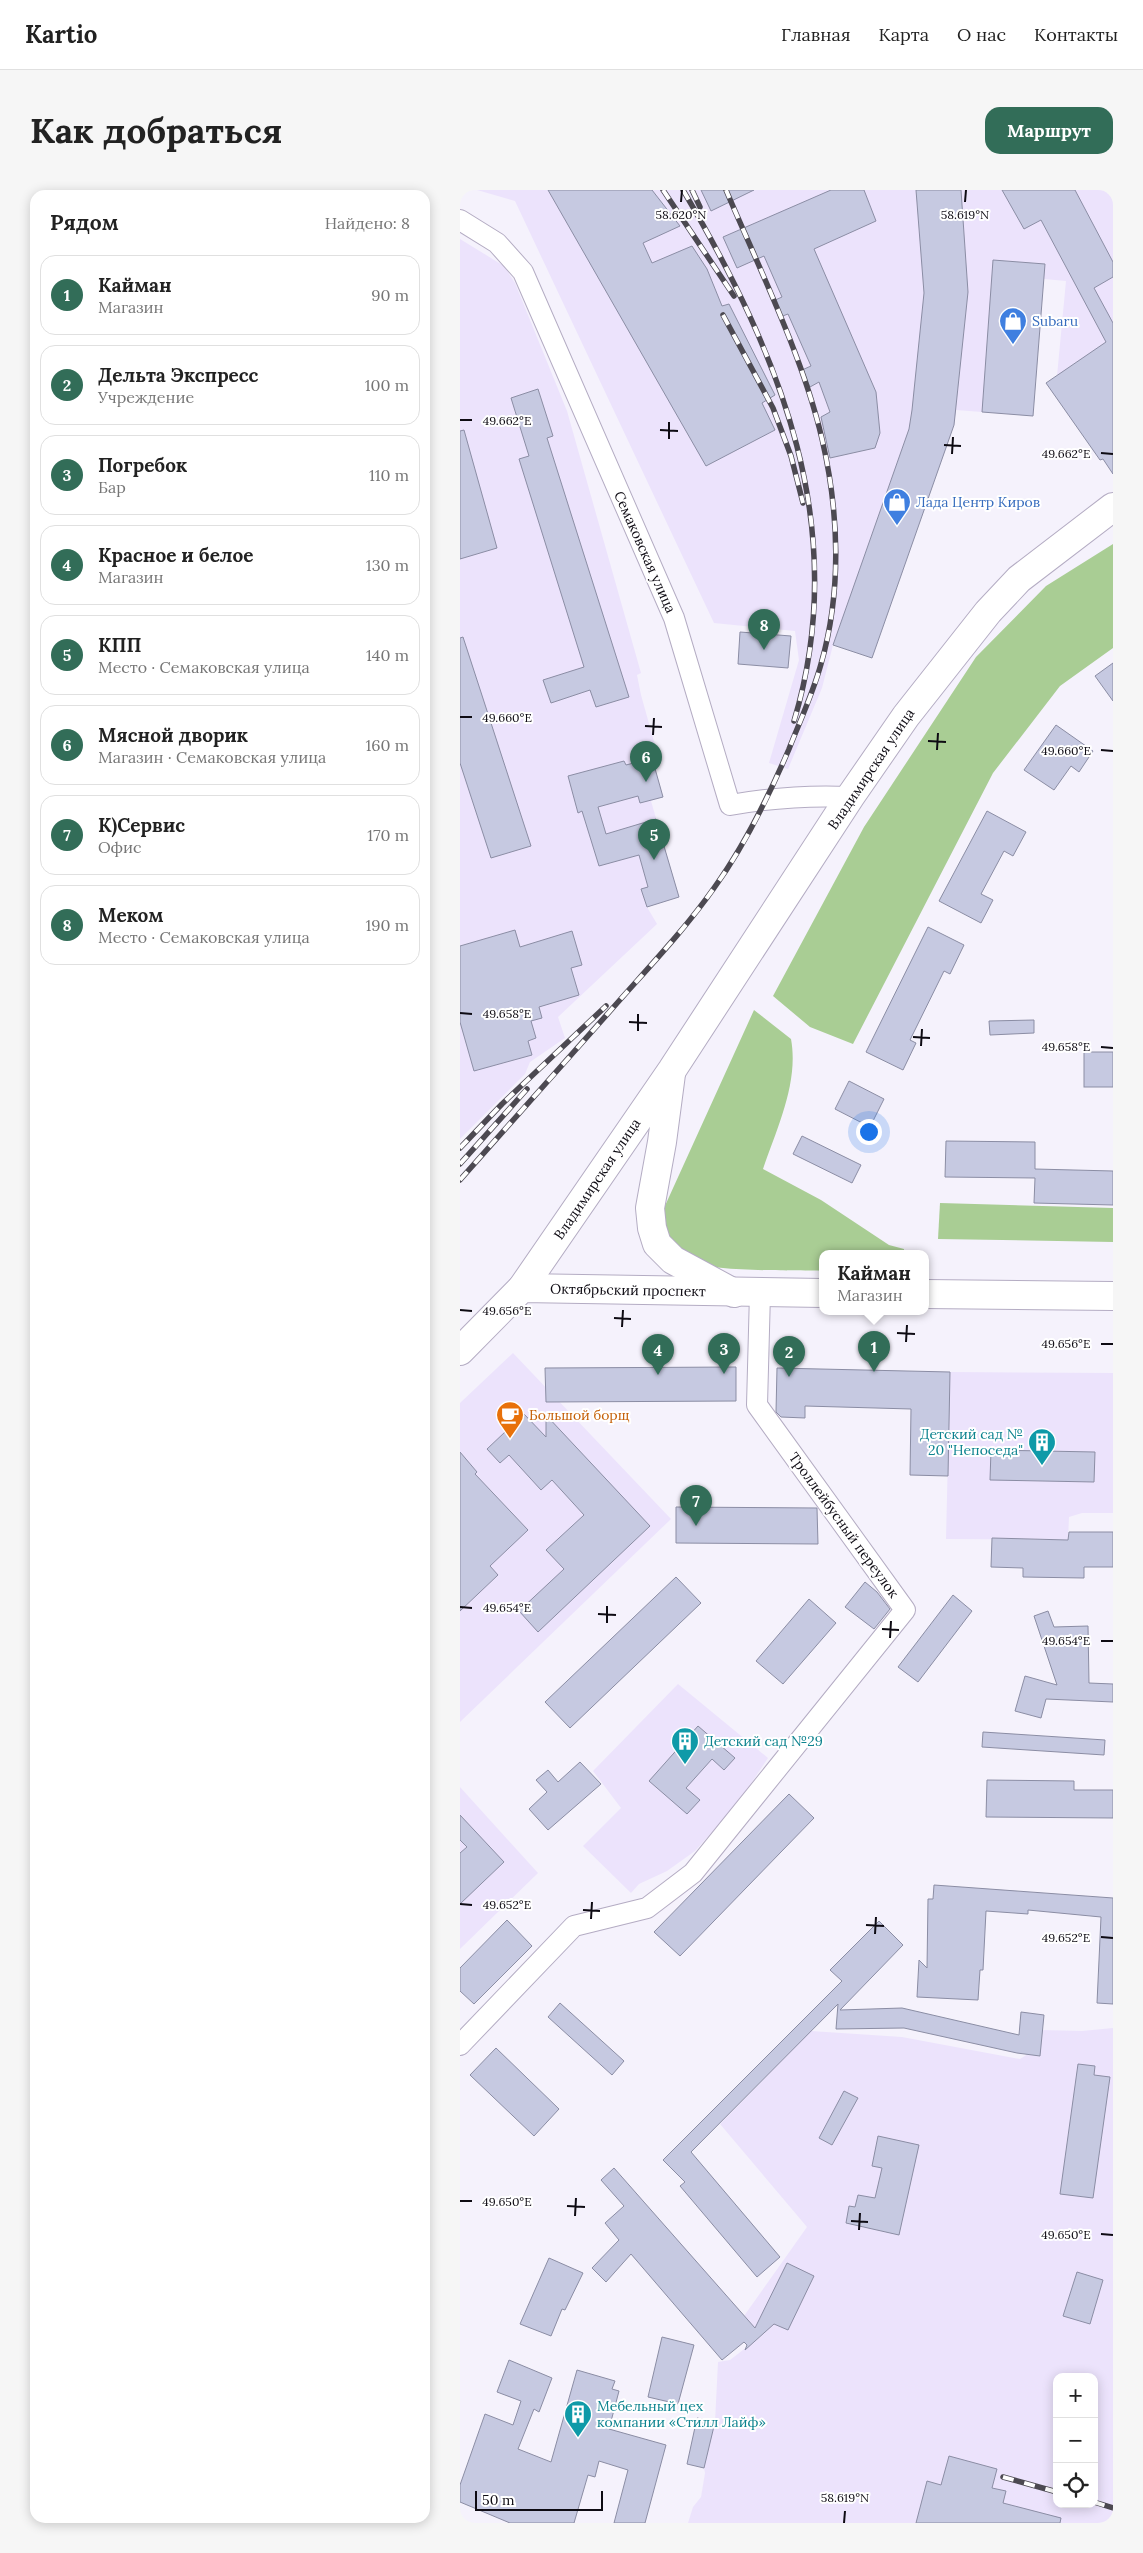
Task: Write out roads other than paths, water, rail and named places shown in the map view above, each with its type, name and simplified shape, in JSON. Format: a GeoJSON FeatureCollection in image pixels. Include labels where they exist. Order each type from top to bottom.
{"type":"FeatureCollection","features":[{"type":"Feature","properties":{"kind":"main road","name":"Владимирская улица"},"geometry":{"type":"LineString","coordinates":[[522,1288],[672,1070],[850,797],[906,716],[988,612],[1020,579],[1113,507]]}},
{"type":"Feature","properties":{"kind":"main road","name":"Владимирская улица"},"geometry":{"type":"LineString","coordinates":[[672,1070],[650,1208],[652,1228],[657,1244],[673,1260],[747,1293]]}},
{"type":"Feature","properties":{"kind":"main road","name":"Октябрьский проспект"},"geometry":{"type":"LineString","coordinates":[[522,1288],[819,1293]]}},
{"type":"Feature","properties":{"kind":"main road"},"geometry":{"type":"LineString","coordinates":[[460,1351],[522,1288]]}},
{"type":"Feature","properties":{"kind":"main road"},"geometry":{"type":"LineString","coordinates":[[929,1294],[1113,1296]]}},
{"type":"Feature","properties":{"kind":"street","name":"Семаковская улица"},"geometry":{"type":"LineString","coordinates":[[460,220],[497,243],[523,272],[674,618],[730,805],[768,798],[808,795],[850,797]]}},
{"type":"Feature","properties":{"kind":"street","name":"Троллейбусный переулок"},"geometry":{"type":"LineString","coordinates":[[460,2045],[574,1926],[646,1908],[693,1874],[905,1610],[757,1405],[747,1293]]}},
{"type":"Feature","properties":{"kind":"railway"},"geometry":{"type":"LineString","coordinates":[[663,190],[734,296]]}},
{"type":"Feature","properties":{"kind":"railway"},"geometry":{"type":"LineString","coordinates":[[683,190],[718,252],[749,315],[776,380],[797,445],[810,512],[815,580],[810,650],[794,721]]}},
{"type":"Feature","properties":{"kind":"railway"},"geometry":{"type":"LineString","coordinates":[[692,190],[700,207]]}},
{"type":"Feature","properties":{"kind":"railway"},"geometry":{"type":"LineString","coordinates":[[460,1180],[664,950],[714,888],[746,838],[773,785],[806,707],[821,664],[832,608],[836,552],[835,523],[828,467],[814,408],[804,376],[766,281],[726,190]]}},
{"type":"Feature","properties":{"kind":"railway"},"geometry":{"type":"LineString","coordinates":[[723,315],[773,408],[791,456],[803,503]]}},
{"type":"Feature","properties":{"kind":"railway"},"geometry":{"type":"LineString","coordinates":[[460,1148],[502,1104],[606,1006]]}},
{"type":"Feature","properties":{"kind":"railway"},"geometry":{"type":"LineString","coordinates":[[460,1164],[527,1089]]}},
{"type":"Feature","properties":{"kind":"railway"},"geometry":{"type":"LineString","coordinates":[[1003,2477],[1053,2491]]}},
{"type":"Feature","properties":{"kind":"railway"},"geometry":{"type":"LineString","coordinates":[[1098,2503],[1113,2508]]}},
{"type":"Feature","properties":{"kind":"place","name":"Subaru"},"geometry":{"type":"Point","coordinates":[1013,345]}},
{"type":"Feature","properties":{"kind":"place","name":"Лада Центр Киров"},"geometry":{"type":"Point","coordinates":[897,526]}},
{"type":"Feature","properties":{"kind":"place","name":"Меком"},"geometry":{"type":"Point","coordinates":[764,650]}},
{"type":"Feature","properties":{"kind":"place","name":"Мясной дворик"},"geometry":{"type":"Point","coordinates":[646,782]}},
{"type":"Feature","properties":{"kind":"place","name":"КПП"},"geometry":{"type":"Point","coordinates":[654,860]}},
{"type":"Feature","properties":{"kind":"place","name":"Кайман"},"geometry":{"type":"Point","coordinates":[874,1372]}},
{"type":"Feature","properties":{"kind":"place","name":"Погребок"},"geometry":{"type":"Point","coordinates":[724,1374]}},
{"type":"Feature","properties":{"kind":"place","name":"Красное и белое"},"geometry":{"type":"Point","coordinates":[658,1375]}},
{"type":"Feature","properties":{"kind":"place","name":"Дельта Экспресс"},"geometry":{"type":"Point","coordinates":[789,1377]}},
{"type":"Feature","properties":{"kind":"place","name":"Большой борщ"},"geometry":{"type":"Point","coordinates":[510,1439]}},
{"type":"Feature","properties":{"kind":"place","name":"Детский сад № 20 \"Непоседа\""},"geometry":{"type":"Point","coordinates":[1042,1466]}},
{"type":"Feature","properties":{"kind":"place","name":"К)Сервис"},"geometry":{"type":"Point","coordinates":[696,1526]}},
{"type":"Feature","properties":{"kind":"place","name":"Детский сад №29"},"geometry":{"type":"Point","coordinates":[685,1765]}},
{"type":"Feature","properties":{"kind":"place","name":"Мебельный цех компании «Стилл Лайф»"},"geometry":{"type":"Point","coordinates":[578,2438]}}]}
